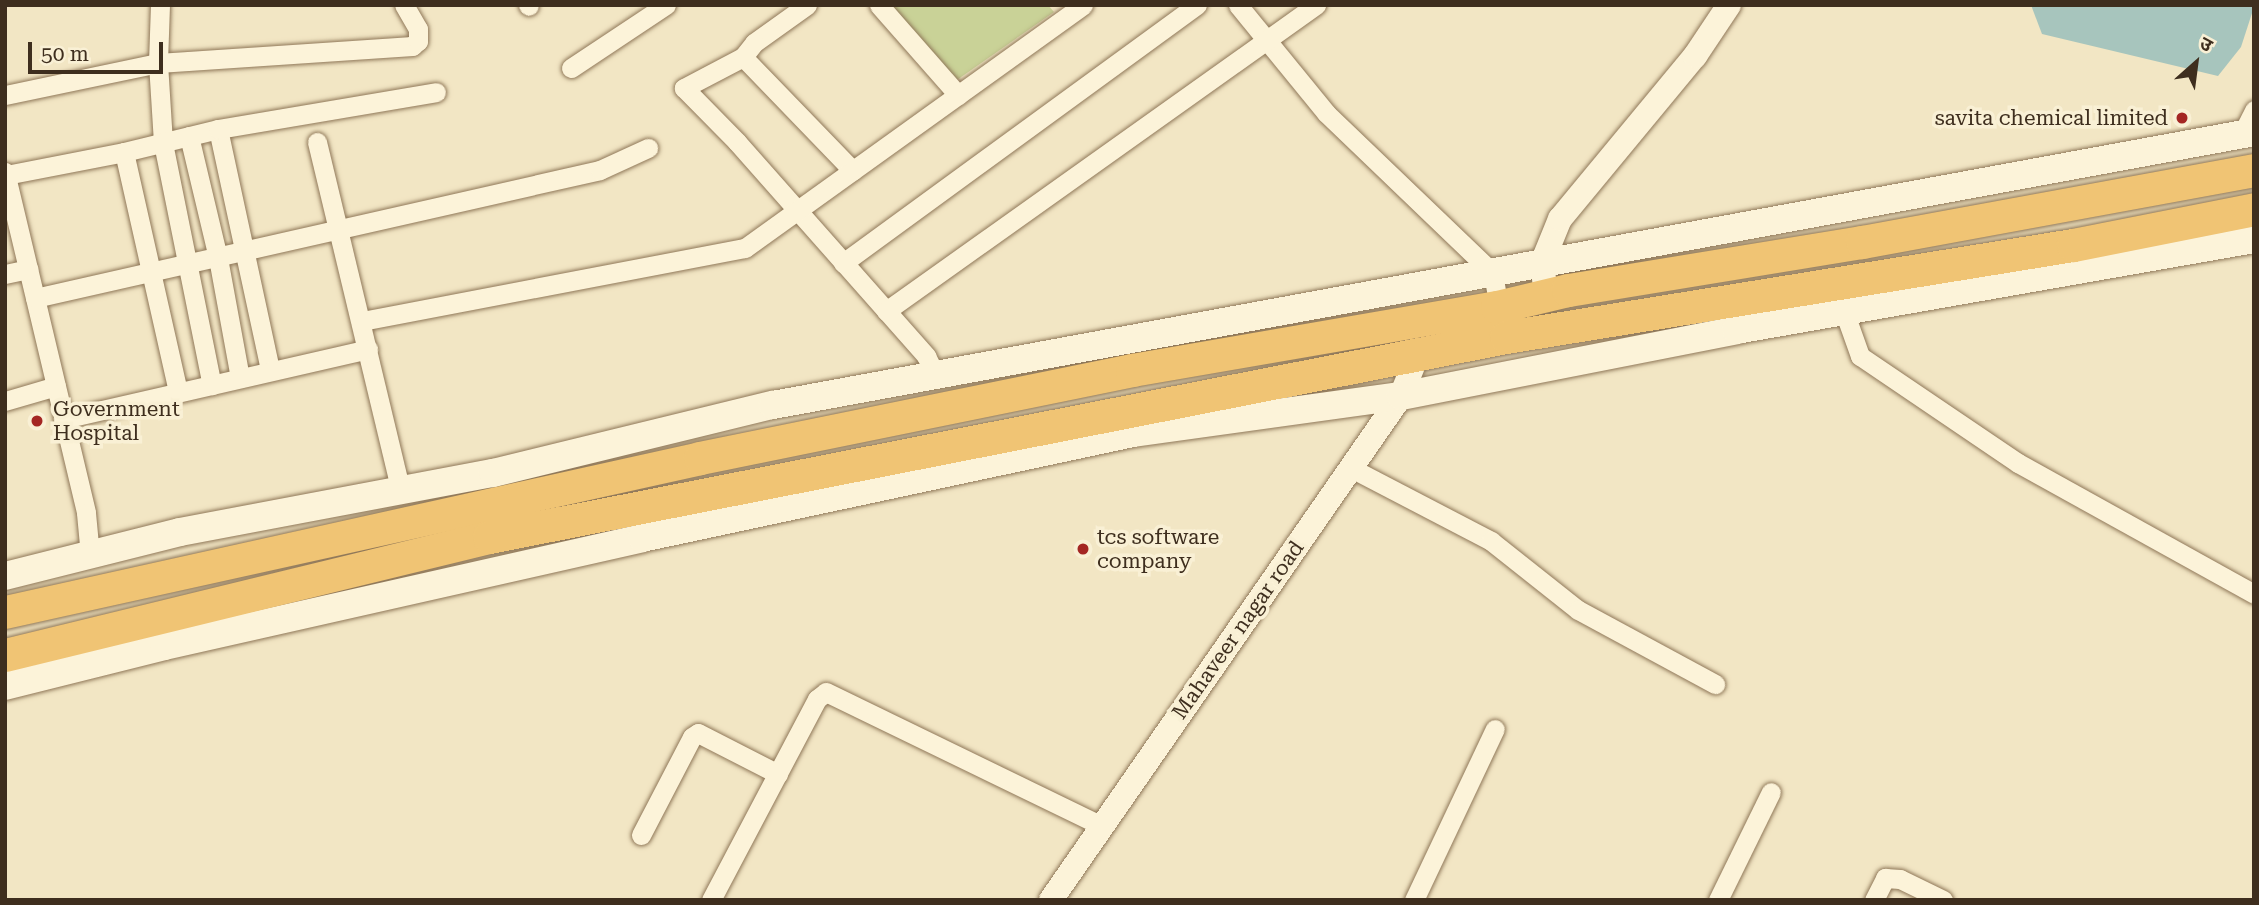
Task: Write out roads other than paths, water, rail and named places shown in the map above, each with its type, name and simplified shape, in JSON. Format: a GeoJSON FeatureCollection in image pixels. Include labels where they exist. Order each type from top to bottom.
{"type":"FeatureCollection","features":[{"type":"Feature","properties":{"kind":"highway"},"geometry":{"type":"LineString","coordinates":[[5,655],[489,537],[1417,356],[1502,322],[1544,279],[1862,242],[2254,170]]}},
{"type":"Feature","properties":{"kind":"highway"},"geometry":{"type":"LineString","coordinates":[[5,612],[714,455],[1132,370],[2073,245],[2254,209]]}},
{"type":"Feature","properties":{"kind":"main road"},"geometry":{"type":"LineString","coordinates":[[5,576],[180,532],[493,473],[773,405],[1493,274],[1544,279],[2250,125]]}},
{"type":"Feature","properties":{"kind":"main road"},"geometry":{"type":"LineString","coordinates":[[5,686],[164,646],[642,538],[1133,433],[1401,397],[1844,311],[2254,239]]}},
{"type":"Feature","properties":{"kind":"street"},"geometry":{"type":"LineString","coordinates":[[159,5],[158,63],[163,143],[212,384]]}},
{"type":"Feature","properties":{"kind":"street"},"geometry":{"type":"LineString","coordinates":[[5,95],[158,63],[412,46],[418,41],[418,29],[404,5]]}},
{"type":"Feature","properties":{"kind":"street"},"geometry":{"type":"LineString","coordinates":[[571,68],[666,5]]}},
{"type":"Feature","properties":{"kind":"street"},"geometry":{"type":"LineString","coordinates":[[807,5],[754,43],[743,57],[684,88],[926,356],[936,376]]}},
{"type":"Feature","properties":{"kind":"street"},"geometry":{"type":"LineString","coordinates":[[879,5],[958,95]]}},
{"type":"Feature","properties":{"kind":"street"},"geometry":{"type":"LineString","coordinates":[[843,263],[1197,5]]}},
{"type":"Feature","properties":{"kind":"street"},"geometry":{"type":"LineString","coordinates":[[1238,5],[1269,39],[1326,113],[1493,274],[1502,322]]}},
{"type":"Feature","properties":{"kind":"street"},"geometry":{"type":"LineString","coordinates":[[886,311],[1316,5]]}},
{"type":"Feature","properties":{"kind":"street"},"geometry":{"type":"LineString","coordinates":[[1544,279],[1560,219],[1695,56],[1729,5]]}},
{"type":"Feature","properties":{"kind":"street"},"geometry":{"type":"LineString","coordinates":[[362,321],[746,248],[958,95],[1069,9]]}},
{"type":"Feature","properties":{"kind":"street"},"geometry":{"type":"LineString","coordinates":[[743,57],[853,171]]}},
{"type":"Feature","properties":{"kind":"street"},"geometry":{"type":"LineString","coordinates":[[90,555],[86,513],[6,174],[124,152],[218,129],[436,92]]}},
{"type":"Feature","properties":{"kind":"street"},"geometry":{"type":"LineString","coordinates":[[218,129],[270,370]]}},
{"type":"Feature","properties":{"kind":"street"},"geometry":{"type":"LineString","coordinates":[[189,136],[218,258],[240,378]]}},
{"type":"Feature","properties":{"kind":"street"},"geometry":{"type":"LineString","coordinates":[[317,142],[401,491]]}},
{"type":"Feature","properties":{"kind":"street"},"geometry":{"type":"LineString","coordinates":[[35,298],[600,170],[648,148]]}},
{"type":"Feature","properties":{"kind":"street"},"geometry":{"type":"LineString","coordinates":[[124,152],[149,273],[178,392]]}},
{"type":"Feature","properties":{"kind":"street"},"geometry":{"type":"LineString","coordinates":[[5,274],[28,269]]}},
{"type":"Feature","properties":{"kind":"street"},"geometry":{"type":"LineString","coordinates":[[1844,311],[1860,356],[2018,463],[2254,594]]}},
{"type":"Feature","properties":{"kind":"street"},"geometry":{"type":"LineString","coordinates":[[64,419],[368,349]]}},
{"type":"Feature","properties":{"kind":"street","name":"Mahaveer nagar road"},"geometry":{"type":"LineString","coordinates":[[1051,900],[1401,397],[1417,356]]}},
{"type":"Feature","properties":{"kind":"street"},"geometry":{"type":"LineString","coordinates":[[5,401],[56,386]]}},
{"type":"Feature","properties":{"kind":"street"},"geometry":{"type":"LineString","coordinates":[[1351,468],[1491,541],[1578,610],[1715,684]]}},
{"type":"Feature","properties":{"kind":"street"},"geometry":{"type":"LineString","coordinates":[[711,900],[817,699],[826,692],[1102,826]]}},
{"type":"Feature","properties":{"kind":"street"},"geometry":{"type":"LineString","coordinates":[[1414,900],[1494,729]]}},
{"type":"Feature","properties":{"kind":"street"},"geometry":{"type":"LineString","coordinates":[[641,835],[692,737],[698,733],[778,774]]}},
{"type":"Feature","properties":{"kind":"street"},"geometry":{"type":"LineString","coordinates":[[1718,900],[1771,792]]}},
{"type":"Feature","properties":{"kind":"street"},"geometry":{"type":"LineString","coordinates":[[1874,900],[1885,878],[1900,879],[1943,900]]}},
{"type":"Feature","properties":{"kind":"water"},"geometry":{"type":"Polygon","coordinates":[[[2031,5],[2254,7],[2241,47],[2218,76],[2042,34],[2031,5]]]}},
{"type":"Feature","properties":{"kind":"place","name":"savita chemical limited"},"geometry":{"type":"Point","coordinates":[2182,118]}},
{"type":"Feature","properties":{"kind":"place","name":"Government Hospital"},"geometry":{"type":"Point","coordinates":[37,421]}},
{"type":"Feature","properties":{"kind":"place","name":"tcs software company"},"geometry":{"type":"Point","coordinates":[1083,549]}}]}
